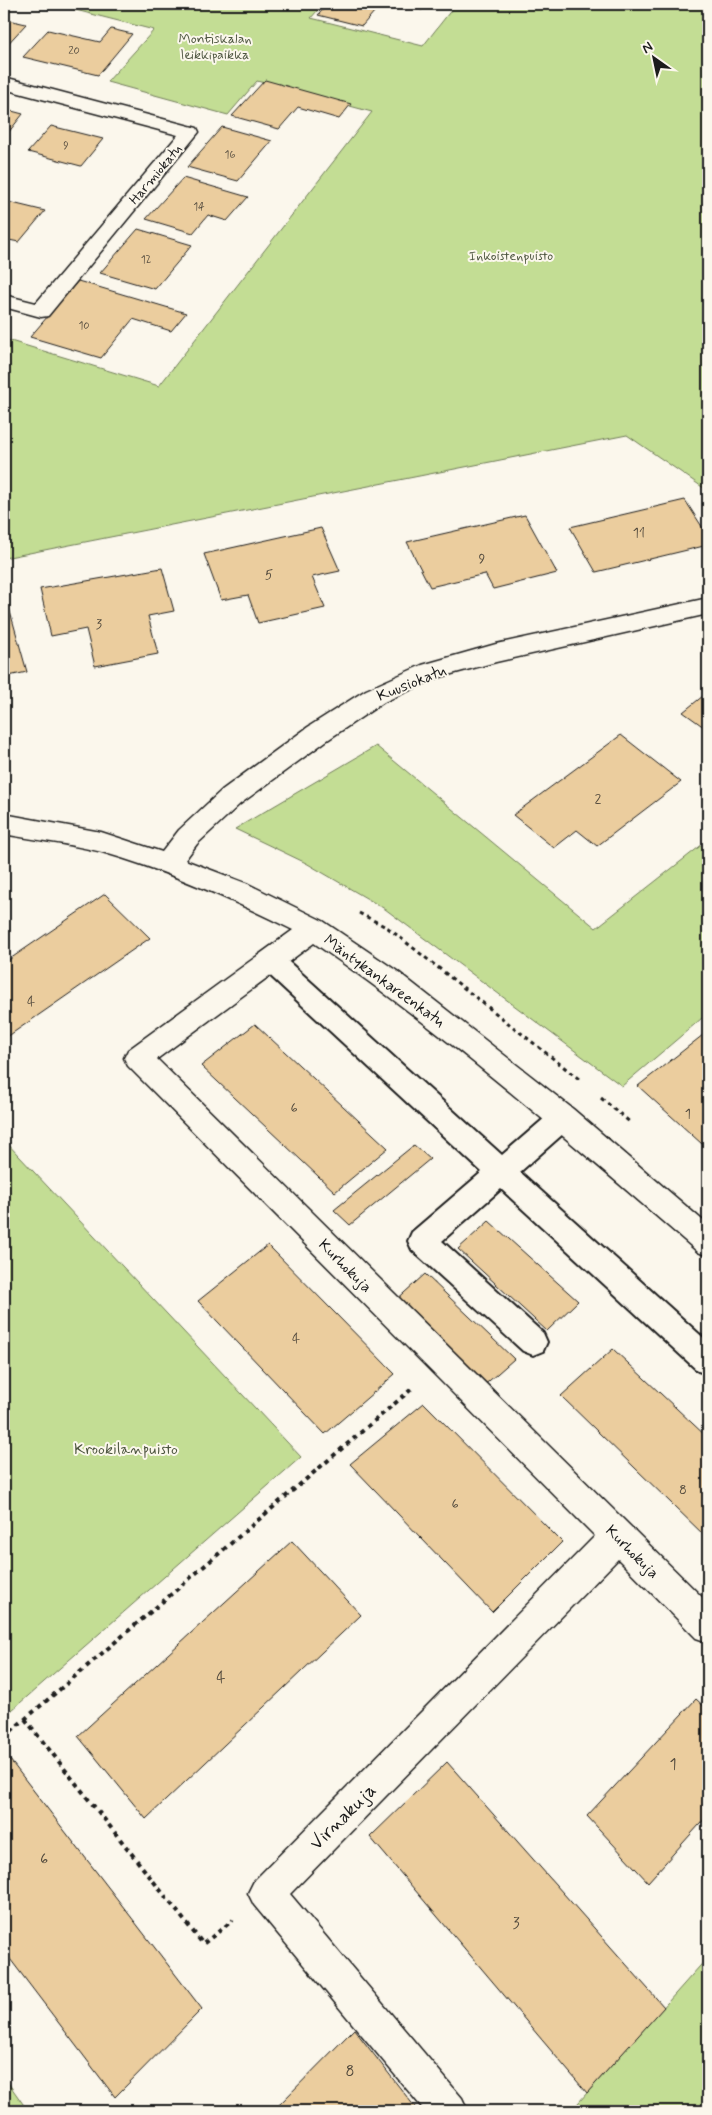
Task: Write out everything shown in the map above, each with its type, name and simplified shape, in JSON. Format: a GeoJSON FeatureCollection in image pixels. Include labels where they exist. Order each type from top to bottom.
{"type":"FeatureCollection","features":[{"type":"Feature","properties":{"kind":"street","name":"Harmiokatu"},"geometry":{"type":"LineString","coordinates":[[4,83],[190,132],[41,312],[4,300]]}},
{"type":"Feature","properties":{"kind":"street","name":"Kuusiokatu"},"geometry":{"type":"LineString","coordinates":[[168,864],[188,837],[231,798],[317,734],[375,696],[430,671],[496,653],[708,606]]}},
{"type":"Feature","properties":{"kind":"street","name":"Mäntykankareenkatu"},"geometry":{"type":"LineString","coordinates":[[4,824],[101,842],[168,864],[240,891],[314,929],[388,978],[563,1118],[708,1243]]}},
{"type":"Feature","properties":{"kind":"street","name":"Kurhokuja"},"geometry":{"type":"LineString","coordinates":[[314,929],[138,1058],[708,1626]]}},
{"type":"Feature","properties":{"kind":"street","name":"Virnakuja"},"geometry":{"type":"LineString","coordinates":[[266,1893],[618,1536]]}},
{"type":"Feature","properties":{"kind":"street"},"geometry":{"type":"LineString","coordinates":[[266,1893],[449,2111]]}},
{"type":"Feature","properties":{"kind":"lane"},"geometry":{"type":"LineString","coordinates":[[271,961],[708,1361]]}},
{"type":"Feature","properties":{"kind":"lane"},"geometry":{"type":"LineString","coordinates":[[533,1342],[422,1241],[563,1118]]}},
{"type":"Feature","properties":{"kind":"path"},"geometry":{"type":"LineString","coordinates":[[4,1737],[444,1362]]}},
{"type":"Feature","properties":{"kind":"path"},"geometry":{"type":"LineString","coordinates":[[25,1719],[203,1944],[266,1893]]}},
{"type":"Feature","properties":{"kind":"green space","name":"Inkoistenpuisto"},"geometry":{"type":"Polygon","coordinates":[[[52,4],[158,4],[175,8],[179,4],[323,4],[311,18],[423,46],[456,4],[708,4],[708,491],[627,435],[4,558],[4,339],[159,386],[372,112],[257,81],[228,115],[107,82],[154,30],[52,4]]]}},
{"type":"Feature","properties":{"kind":"green space"},"geometry":{"type":"Polygon","coordinates":[[[376,746],[596,928],[708,840],[708,1013],[622,1086],[385,909],[306,863],[235,829],[376,746]]]}},
{"type":"Feature","properties":{"kind":"green space","name":"Krookilanpuisto"},"geometry":{"type":"Polygon","coordinates":[[[4,1140],[301,1457],[4,1717],[4,1140]]]}},
{"type":"Feature","properties":{"kind":"green space"},"geometry":{"type":"Polygon","coordinates":[[[708,1957],[708,2111],[571,2111],[708,1957]]]}},
{"type":"Feature","properties":{"kind":"green space"},"geometry":{"type":"Polygon","coordinates":[[[4,2077],[28,2111],[4,2111],[4,2077]]]}},
{"type":"Feature","properties":{"kind":"building"},"geometry":{"type":"Polygon","coordinates":[[[328,4],[381,4],[362,26],[318,15],[328,4]]]}},
{"type":"Feature","properties":{"kind":"building"},"geometry":{"type":"Polygon","coordinates":[[[397,4],[427,4],[422,10],[397,4]]]}},
{"type":"Feature","properties":{"kind":"building"},"geometry":{"type":"Polygon","coordinates":[[[4,19],[26,24],[4,48],[4,19]]]}},
{"type":"Feature","properties":{"kind":"building"},"geometry":{"type":"Polygon","coordinates":[[[111,29],[132,34],[98,75],[23,57],[48,30],[100,42],[111,29]]]}},
{"type":"Feature","properties":{"kind":"building"},"geometry":{"type":"Polygon","coordinates":[[[265,80],[351,104],[339,119],[298,107],[279,129],[232,116],[265,80]]]}},
{"type":"Feature","properties":{"kind":"building"},"geometry":{"type":"Polygon","coordinates":[[[4,109],[23,114],[4,138],[4,109]]]}},
{"type":"Feature","properties":{"kind":"building"},"geometry":{"type":"Polygon","coordinates":[[[51,126],[103,139],[81,166],[28,152],[51,126]]]}},
{"type":"Feature","properties":{"kind":"building"},"geometry":{"type":"Polygon","coordinates":[[[222,127],[272,141],[238,181],[187,167],[222,127]]]}},
{"type":"Feature","properties":{"kind":"building"},"geometry":{"type":"Polygon","coordinates":[[[183,178],[248,197],[227,221],[208,215],[193,233],[146,219],[183,178]]]}},
{"type":"Feature","properties":{"kind":"building"},"geometry":{"type":"Polygon","coordinates":[[[4,201],[45,211],[19,242],[4,239],[4,201]]]}},
{"type":"Feature","properties":{"kind":"building"},"geometry":{"type":"Polygon","coordinates":[[[138,229],[192,245],[155,289],[100,273],[138,229]]]}},
{"type":"Feature","properties":{"kind":"building"},"geometry":{"type":"Polygon","coordinates":[[[78,281],[186,313],[171,331],[133,319],[101,358],[30,337],[78,281]]]}},
{"type":"Feature","properties":{"kind":"building"},"geometry":{"type":"Polygon","coordinates":[[[685,500],[708,536],[708,545],[596,572],[570,527],[685,500]]]}},
{"type":"Feature","properties":{"kind":"building"},"geometry":{"type":"Polygon","coordinates":[[[525,515],[557,573],[493,589],[485,574],[430,587],[407,542],[525,515]]]}},
{"type":"Feature","properties":{"kind":"building"},"geometry":{"type":"Polygon","coordinates":[[[321,528],[340,571],[312,577],[325,608],[258,623],[248,595],[221,600],[204,554],[321,528]]]}},
{"type":"Feature","properties":{"kind":"building"},"geometry":{"type":"Polygon","coordinates":[[[162,568],[174,611],[148,616],[158,654],[95,666],[86,629],[51,636],[40,589],[162,568]]]}},
{"type":"Feature","properties":{"kind":"building"},"geometry":{"type":"Polygon","coordinates":[[[9,608],[27,672],[4,677],[4,609],[9,608]]]}},
{"type":"Feature","properties":{"kind":"building"},"geometry":{"type":"Polygon","coordinates":[[[708,692],[708,730],[683,712],[708,692]]]}},
{"type":"Feature","properties":{"kind":"building"},"geometry":{"type":"Polygon","coordinates":[[[621,735],[681,782],[597,846],[577,830],[554,848],[513,815],[621,735]]]}},
{"type":"Feature","properties":{"kind":"building"},"geometry":{"type":"Polygon","coordinates":[[[105,894],[150,938],[4,1039],[4,963],[105,894]]]}},
{"type":"Feature","properties":{"kind":"building"},"geometry":{"type":"Polygon","coordinates":[[[255,1024],[388,1148],[335,1192],[201,1066],[255,1024]]]}},
{"type":"Feature","properties":{"kind":"building"},"geometry":{"type":"Polygon","coordinates":[[[708,1031],[708,1140],[702,1144],[638,1086],[708,1031]]]}},
{"type":"Feature","properties":{"kind":"building"},"geometry":{"type":"Polygon","coordinates":[[[414,1145],[430,1159],[350,1225],[334,1210],[414,1145]]]}},
{"type":"Feature","properties":{"kind":"building"},"geometry":{"type":"Polygon","coordinates":[[[489,1221],[578,1301],[547,1331],[458,1249],[489,1221]]]}},
{"type":"Feature","properties":{"kind":"building"},"geometry":{"type":"Polygon","coordinates":[[[268,1245],[395,1374],[325,1434],[198,1301],[268,1245]]]}},
{"type":"Feature","properties":{"kind":"building"},"geometry":{"type":"Polygon","coordinates":[[[425,1274],[514,1359],[481,1388],[394,1302],[425,1274]]]}},
{"type":"Feature","properties":{"kind":"building"},"geometry":{"type":"Polygon","coordinates":[[[613,1349],[708,1438],[708,1539],[561,1396],[613,1349]]]}},
{"type":"Feature","properties":{"kind":"building"},"geometry":{"type":"Polygon","coordinates":[[[424,1403],[562,1542],[492,1612],[350,1464],[424,1403]]]}},
{"type":"Feature","properties":{"kind":"building"},"geometry":{"type":"Polygon","coordinates":[[[292,1541],[361,1615],[146,1819],[78,1736],[292,1541]]]}},
{"type":"Feature","properties":{"kind":"building"},"geometry":{"type":"Polygon","coordinates":[[[696,1699],[708,1710],[708,1815],[648,1882],[587,1816],[696,1699]]]}},
{"type":"Feature","properties":{"kind":"building"},"geometry":{"type":"Polygon","coordinates":[[[10,1760],[202,2009],[115,2097],[4,1951],[4,1765],[10,1760]]]}},
{"type":"Feature","properties":{"kind":"building"},"geometry":{"type":"Polygon","coordinates":[[[447,1762],[664,2007],[587,2093],[370,1837],[447,1762]]]}},
{"type":"Feature","properties":{"kind":"building"},"geometry":{"type":"Polygon","coordinates":[[[354,2029],[418,2111],[273,2111],[354,2029]]]}},
{"type":"Feature","properties":{"kind":"park label","name":"Montiskalan leikkipaikka"},"geometry":{"type":"Point","coordinates":[215,46]}}]}
